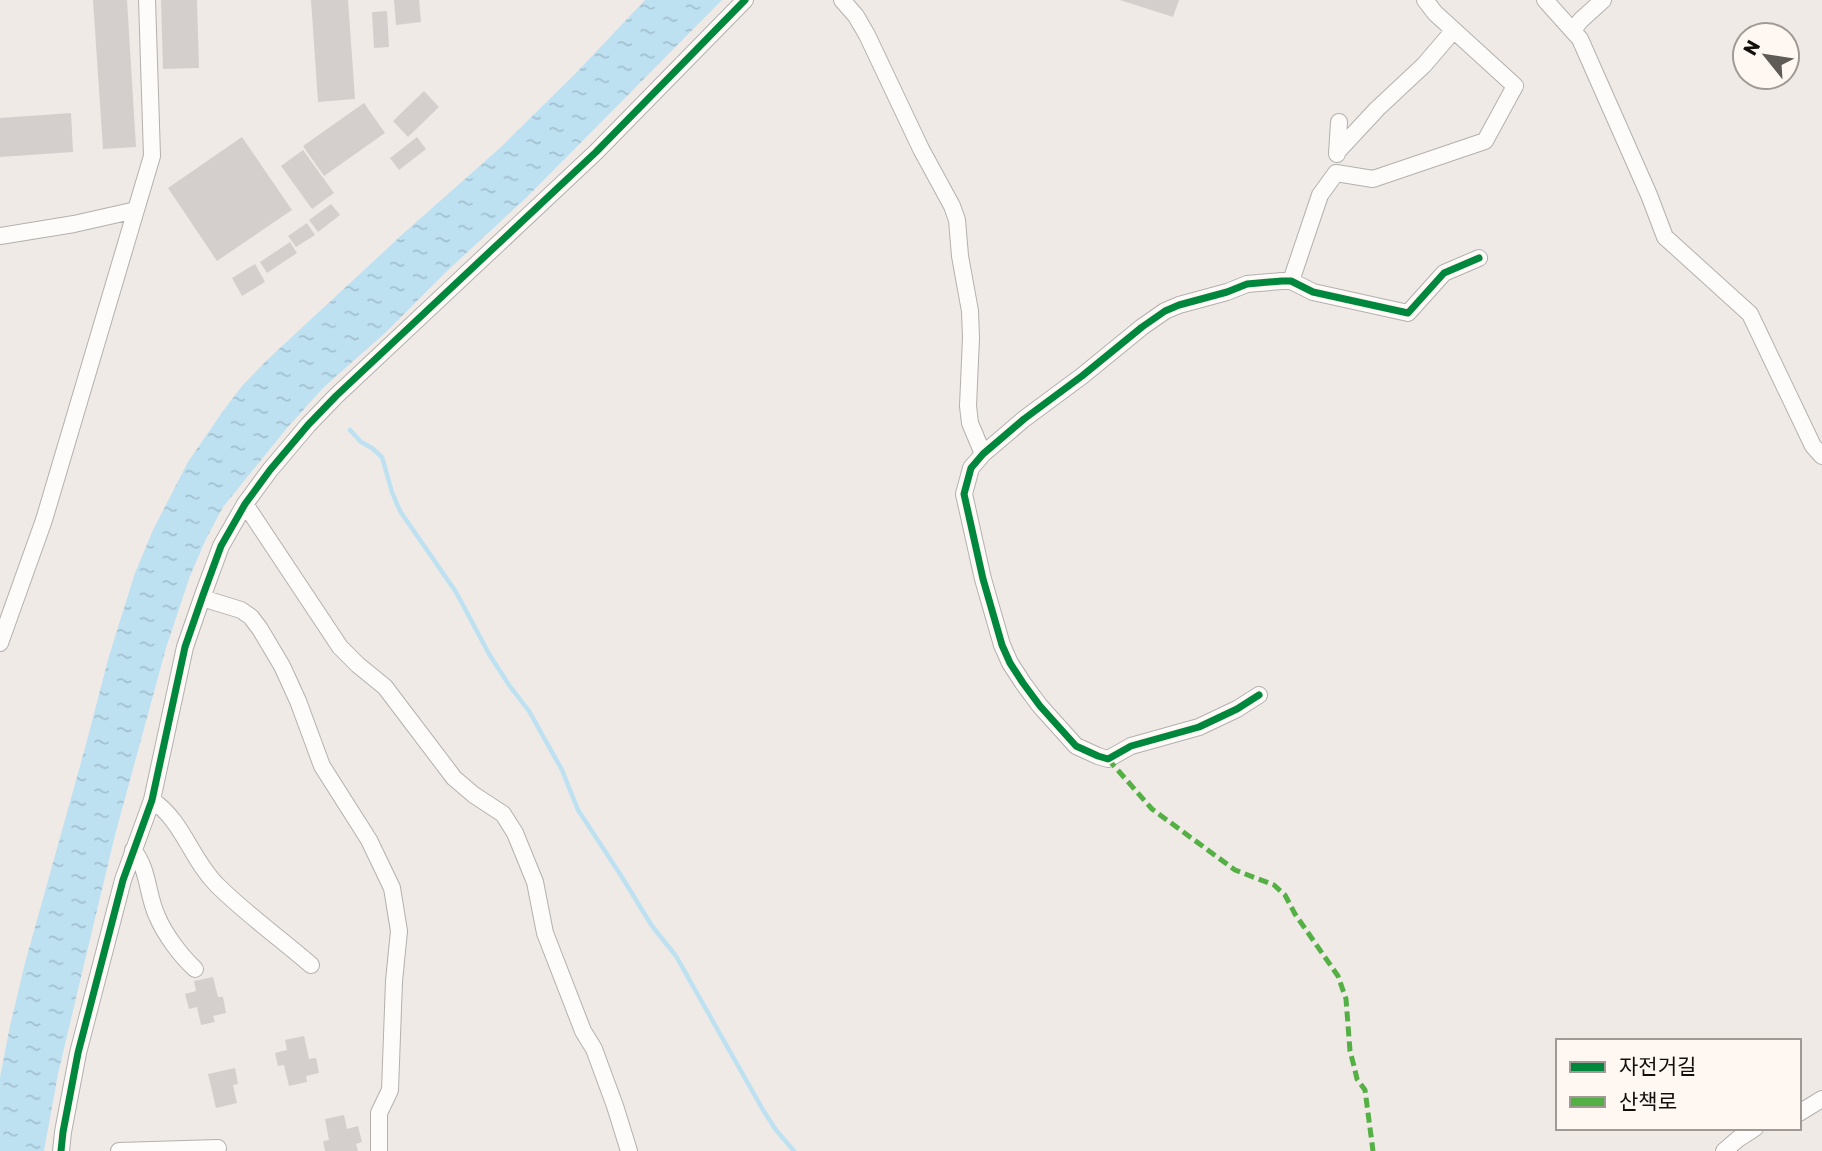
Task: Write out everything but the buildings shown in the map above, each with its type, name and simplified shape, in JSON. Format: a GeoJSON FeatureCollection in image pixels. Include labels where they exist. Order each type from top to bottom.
{"type":"FeatureCollection","features":[{"type":"Feature","properties":{"kind":"street"},"geometry":{"type":"LineString","coordinates":[[0,643],[44,520],[152,156],[147,0]]}},
{"type":"Feature","properties":{"kind":"street"},"geometry":{"type":"LineString","coordinates":[[61,1151],[62,1132],[78,1053],[122,880],[152,800],[185,647],[221,547],[245,504],[270,470],[336,396],[596,152],[745,0]]}},
{"type":"Feature","properties":{"kind":"street"},"geometry":{"type":"LineString","coordinates":[[842,0],[867,35],[957,220],[970,324],[968,406],[970,423],[983,454]]}},
{"type":"Feature","properties":{"kind":"street"},"geometry":{"type":"LineString","coordinates":[[1336,173],[1373,179],[1485,141],[1515,86],[1435,13],[1425,0]]}},
{"type":"Feature","properties":{"kind":"street"},"geometry":{"type":"LineString","coordinates":[[1573,30],[1603,0]]}},
{"type":"Feature","properties":{"kind":"street"},"geometry":{"type":"LineString","coordinates":[[1548,1],[1580,39],[1665,237],[1750,314],[1813,446],[1822,456]]}},
{"type":"Feature","properties":{"kind":"street"},"geometry":{"type":"LineString","coordinates":[[1338,152],[1377,109],[1424,65],[1454,30]]}},
{"type":"Feature","properties":{"kind":"street"},"geometry":{"type":"LineString","coordinates":[[1291,281],[1320,195],[1336,173],[1339,122]]}},
{"type":"Feature","properties":{"kind":"street"},"geometry":{"type":"LineString","coordinates":[[0,236],[74,224],[136,210]]}},
{"type":"Feature","properties":{"kind":"street"},"geometry":{"type":"LineString","coordinates":[[1259,695],[1199,727],[1131,746],[1108,759],[1076,746],[1023,683],[1002,645],[983,579],[964,494],[971,468],[983,454],[1024,419],[1134,333],[1165,311],[1179,305],[1247,284],[1291,281],[1313,292],[1408,313],[1444,273],[1479,258]]}},
{"type":"Feature","properties":{"kind":"street"},"geometry":{"type":"LineString","coordinates":[[245,504],[340,647],[358,666],[385,687],[454,778],[503,814],[515,833],[535,882],[545,933],[583,1031],[598,1060],[629,1151]]}},
{"type":"Feature","properties":{"kind":"street"},"geometry":{"type":"LineString","coordinates":[[202,598],[241,610],[261,629],[298,701],[321,766],[369,840],[392,888],[399,930],[394,981],[390,1090],[379,1113],[379,1151]]}},
{"type":"Feature","properties":{"kind":"street"},"geometry":{"type":"LineString","coordinates":[[152,800],[170,815],[199,864],[216,884],[311,965]]}},
{"type":"Feature","properties":{"kind":"street"},"geometry":{"type":"LineString","coordinates":[[133,850],[142,865],[156,916],[182,957],[195,969]]}},
{"type":"Feature","properties":{"kind":"street"},"geometry":{"type":"LineString","coordinates":[[1801,1112],[1822,1099]]}},
{"type":"Feature","properties":{"kind":"street"},"geometry":{"type":"LineString","coordinates":[[1724,1151],[1752,1130]]}},
{"type":"Feature","properties":{"kind":"street"},"geometry":{"type":"LineString","coordinates":[[119,1151],[218,1148]]}},
{"type":"Feature","properties":{"kind":"water"},"geometry":{"type":"Polygon","coordinates":[[[645,0],[722,0],[527,197],[385,333],[324,387],[223,507],[190,576],[166,648],[115,835],[58,1074],[44,1151],[0,1151],[0,1077],[25,963],[109,656],[135,573],[153,530],[188,462],[242,386],[266,361],[501,147],[645,0]]]}},
{"type":"Feature","properties":{"kind":"waterway"},"geometry":{"type":"LineString","coordinates":[[350,430],[382,457],[400,511],[456,592],[489,654],[529,711],[562,770],[578,810],[652,926],[676,956],[763,1110],[794,1151]]}},
{"type":"Feature","properties":{"kind":"marked path"},"geometry":{"type":"LineString","coordinates":[[1108,759],[1152,809],[1235,870],[1274,885],[1285,895],[1338,976],[1346,999],[1350,1051],[1357,1079],[1365,1090],[1373,1151]]}},
{"type":"Feature","properties":{"kind":"cycle path"},"geometry":{"type":"LineString","coordinates":[[61,1151],[78,1053],[123,880],[152,800],[185,647],[221,546],[245,504],[270,470],[336,396],[596,152],[745,0]]}},
{"type":"Feature","properties":{"kind":"cycle path"},"geometry":{"type":"LineString","coordinates":[[1259,695],[1199,727],[1131,746],[1108,759],[1076,746],[1023,683],[1002,645],[983,579],[964,494],[971,468],[983,454],[1024,419],[1142,327],[1179,305],[1247,284],[1291,281],[1313,292],[1408,313],[1444,273],[1479,258]]}}]}
